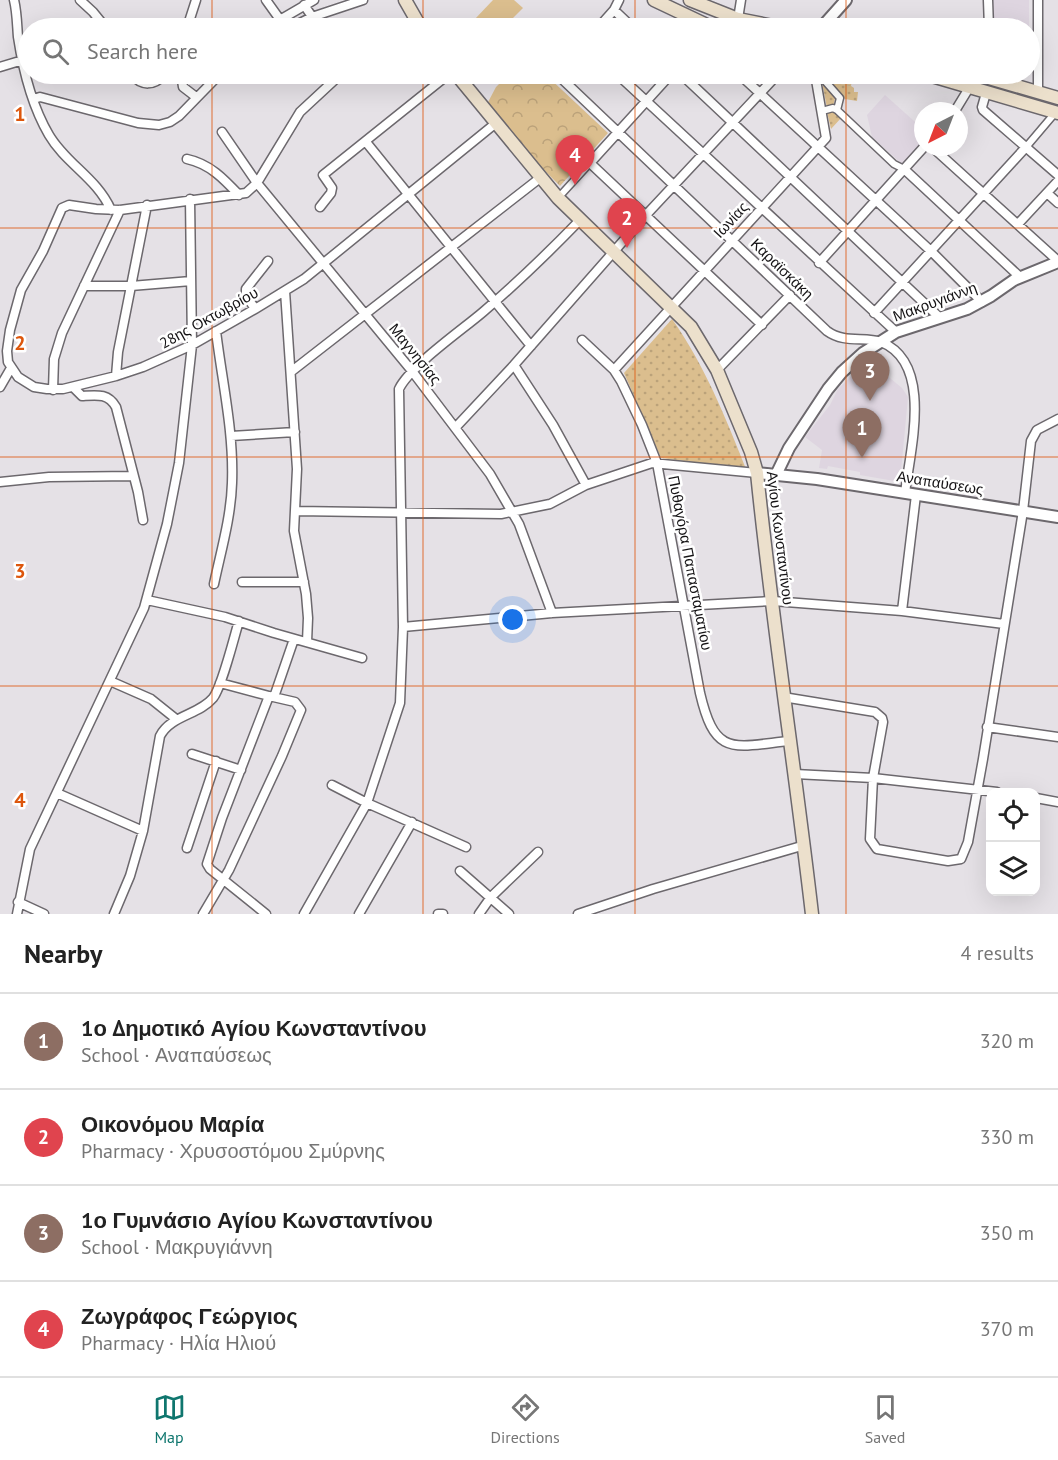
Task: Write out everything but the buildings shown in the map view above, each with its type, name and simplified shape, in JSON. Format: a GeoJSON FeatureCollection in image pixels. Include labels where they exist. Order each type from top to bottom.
{"type":"FeatureCollection","features":[{"type":"Feature","properties":{"kind":"main road"},"geometry":{"type":"LineString","coordinates":[[405,0],[415,18]]}},
{"type":"Feature","properties":{"kind":"main road"},"geometry":{"type":"LineString","coordinates":[[654,0],[691,18]]}},
{"type":"Feature","properties":{"kind":"main road"},"geometry":{"type":"LineString","coordinates":[[690,0],[735,18]]}},
{"type":"Feature","properties":{"kind":"main road","name":"Αγίου Κωνσταντίνου"},"geometry":{"type":"LineString","coordinates":[[464,84],[558,198],[672,307],[695,334],[717,370],[756,470],[812,914]]}},
{"type":"Feature","properties":{"kind":"main road"},"geometry":{"type":"LineString","coordinates":[[956,84],[1057,113]]}},
{"type":"Feature","properties":{"kind":"main road"},"geometry":{"type":"LineString","coordinates":[[1014,84],[1058,98]]}},
{"type":"Feature","properties":{"kind":"street"},"geometry":{"type":"LineString","coordinates":[[14,0],[18,27]]}},
{"type":"Feature","properties":{"kind":"street"},"geometry":{"type":"LineString","coordinates":[[80,0],[98,18]]}},
{"type":"Feature","properties":{"kind":"street"},"geometry":{"type":"LineString","coordinates":[[190,18],[196,0]]}},
{"type":"Feature","properties":{"kind":"street"},"geometry":{"type":"LineString","coordinates":[[266,0],[278,18]]}},
{"type":"Feature","properties":{"kind":"street"},"geometry":{"type":"LineString","coordinates":[[281,18],[314,0]]}},
{"type":"Feature","properties":{"kind":"street"},"geometry":{"type":"LineString","coordinates":[[304,5],[312,17],[363,0]]}},
{"type":"Feature","properties":{"kind":"street"},"geometry":{"type":"LineString","coordinates":[[607,18],[619,0]]}},
{"type":"Feature","properties":{"kind":"street"},"geometry":{"type":"LineString","coordinates":[[738,18],[741,0]]}},
{"type":"Feature","properties":{"kind":"street"},"geometry":{"type":"LineString","coordinates":[[830,18],[846,0]]}},
{"type":"Feature","properties":{"kind":"street"},"geometry":{"type":"LineString","coordinates":[[988,0],[989,18]]}},
{"type":"Feature","properties":{"kind":"street"},"geometry":{"type":"LineString","coordinates":[[1038,0],[1038,18]]}},
{"type":"Feature","properties":{"kind":"street"},"geometry":{"type":"LineString","coordinates":[[614,10],[622,18]]}},
{"type":"Feature","properties":{"kind":"street"},"geometry":{"type":"LineString","coordinates":[[0,67],[18,62]]}},
{"type":"Feature","properties":{"kind":"street"},"geometry":{"type":"LineString","coordinates":[[30,84],[50,136],[102,191],[115,210]]}},
{"type":"Feature","properties":{"kind":"street"},"geometry":{"type":"LineString","coordinates":[[182,84],[196,97]]}},
{"type":"Feature","properties":{"kind":"street"},"geometry":{"type":"LineString","coordinates":[[34,99],[40,97],[153,125],[164,124],[177,118],[210,84]]}},
{"type":"Feature","properties":{"kind":"street"},"geometry":{"type":"LineString","coordinates":[[0,387],[11,368],[8,351],[10,330],[19,297],[65,206],[115,210],[190,199],[240,195],[249,191],[258,183],[300,112],[330,84]]}},
{"type":"Feature","properties":{"kind":"street"},"geometry":{"type":"LineString","coordinates":[[320,207],[331,193],[332,188],[323,176],[437,84]]}},
{"type":"Feature","properties":{"kind":"street","name":"Καραϊσκάκη"},"geometry":{"type":"LineString","coordinates":[[567,84],[833,335],[848,339],[879,341]]}},
{"type":"Feature","properties":{"kind":"street"},"geometry":{"type":"LineString","coordinates":[[628,84],[896,332]]}},
{"type":"Feature","properties":{"kind":"street"},"geometry":{"type":"LineString","coordinates":[[558,198],[662,84]]}},
{"type":"Feature","properties":{"kind":"street"},"geometry":{"type":"LineString","coordinates":[[692,84],[939,317]]}},
{"type":"Feature","properties":{"kind":"street"},"geometry":{"type":"LineString","coordinates":[[750,84],[932,252],[982,302]]}},
{"type":"Feature","properties":{"kind":"street"},"geometry":{"type":"LineString","coordinates":[[456,428],[646,215],[767,84]]}},
{"type":"Feature","properties":{"kind":"street","name":"Ιωνίας"},"geometry":{"type":"LineString","coordinates":[[614,370],[827,136],[817,84]]}},
{"type":"Feature","properties":{"kind":"street"},"geometry":{"type":"LineString","coordinates":[[828,84],[840,98],[837,110]]}},
{"type":"Feature","properties":{"kind":"street"},"geometry":{"type":"LineString","coordinates":[[1038,84],[1038,92]]}},
{"type":"Feature","properties":{"kind":"street"},"geometry":{"type":"LineString","coordinates":[[960,102],[969,88]]}},
{"type":"Feature","properties":{"kind":"street"},"geometry":{"type":"LineString","coordinates":[[986,93],[982,109],[1058,175]]}},
{"type":"Feature","properties":{"kind":"street"},"geometry":{"type":"LineString","coordinates":[[822,111],[833,108],[837,110],[1020,277]]}},
{"type":"Feature","properties":{"kind":"street"},"geometry":{"type":"LineString","coordinates":[[874,313],[1057,113]]}},
{"type":"Feature","properties":{"kind":"street","name":"28ης Οκτωβρίου"},"geometry":{"type":"LineString","coordinates":[[11,368],[28,384],[53,390],[116,376],[151,364],[192,345],[285,291],[324,263],[496,123]]}},
{"type":"Feature","properties":{"kind":"street","name":"Μαγνησίας"},"geometry":{"type":"LineString","coordinates":[[222,132],[258,183],[412,371],[496,483],[513,512],[552,613]]}},
{"type":"Feature","properties":{"kind":"street"},"geometry":{"type":"LineString","coordinates":[[366,142],[531,346]]}},
{"type":"Feature","properties":{"kind":"street"},"geometry":{"type":"LineString","coordinates":[[819,263],[916,156]]}},
{"type":"Feature","properties":{"kind":"street"},"geometry":{"type":"LineString","coordinates":[[942,156],[1058,262]]}},
{"type":"Feature","properties":{"kind":"street"},"geometry":{"type":"LineString","coordinates":[[187,159],[200,162],[213,170],[240,195]]}},
{"type":"Feature","properties":{"kind":"street"},"geometry":{"type":"LineString","coordinates":[[590,163],[762,325]]}},
{"type":"Feature","properties":{"kind":"street"},"geometry":{"type":"LineString","coordinates":[[291,371],[540,178]]}},
{"type":"Feature","properties":{"kind":"street"},"geometry":{"type":"LineString","coordinates":[[1018,224],[1058,181]]}},
{"type":"Feature","properties":{"kind":"street"},"geometry":{"type":"LineString","coordinates":[[1047,193],[1058,203]]}},
{"type":"Feature","properties":{"kind":"street"},"geometry":{"type":"LineString","coordinates":[[16,914],[30,849],[147,600],[174,496],[192,345],[190,199]]}},
{"type":"Feature","properties":{"kind":"street"},"geometry":{"type":"LineString","coordinates":[[116,376],[118,352],[147,205]]}},
{"type":"Feature","properties":{"kind":"street"},"geometry":{"type":"LineString","coordinates":[[53,390],[55,352],[115,210]]}},
{"type":"Feature","properties":{"kind":"street"},"geometry":{"type":"LineString","coordinates":[[304,914],[368,803],[400,703],[403,627],[398,395],[400,385],[412,371],[539,262],[580,220]]}},
{"type":"Feature","properties":{"kind":"street"},"geometry":{"type":"LineString","coordinates":[[255,309],[246,295],[246,289],[268,261]]}},
{"type":"Feature","properties":{"kind":"street","name":"Μακρυγιάννη"},"geometry":{"type":"LineString","coordinates":[[777,472],[798,434],[834,381],[850,363],[879,341],[896,332],[982,302],[1020,277],[1058,262]]}},
{"type":"Feature","properties":{"kind":"street"},"geometry":{"type":"LineString","coordinates":[[84,286],[131,286],[191,281]]}},
{"type":"Feature","properties":{"kind":"street"},"geometry":{"type":"LineString","coordinates":[[285,291],[295,432],[294,531],[304,582],[308,618],[307,642]]}},
{"type":"Feature","properties":{"kind":"street"},"geometry":{"type":"LineString","coordinates":[[717,370],[790,295]]}},
{"type":"Feature","properties":{"kind":"street"},"geometry":{"type":"LineString","coordinates":[[214,584],[232,495],[231,436],[216,331]]}},
{"type":"Feature","properties":{"kind":"street","name":"Πυθαγόρα Παπασταματίου"},"geometry":{"type":"LineString","coordinates":[[582,340],[614,370],[642,425],[657,463],[703,706],[715,734],[723,741],[738,746],[789,741]]}},
{"type":"Feature","properties":{"kind":"street"},"geometry":{"type":"LineString","coordinates":[[879,341],[898,355],[910,373],[914,388],[914,424],[905,493]]}},
{"type":"Feature","properties":{"kind":"street"},"geometry":{"type":"LineString","coordinates":[[0,343],[8,351]]}},
{"type":"Feature","properties":{"kind":"street"},"geometry":{"type":"LineString","coordinates":[[514,365],[558,432],[586,485]]}},
{"type":"Feature","properties":{"kind":"street"},"geometry":{"type":"LineString","coordinates":[[73,387],[82,396],[105,396],[113,402],[120,417],[143,520]]}},
{"type":"Feature","properties":{"kind":"street"},"geometry":{"type":"LineString","coordinates":[[783,697],[879,714],[883,722],[873,778],[870,839],[873,846],[877,849],[948,861],[958,860],[965,853],[978,789],[1023,511],[1033,434],[1058,419]]}},
{"type":"Feature","properties":{"kind":"street"},"geometry":{"type":"LineString","coordinates":[[231,436],[295,432]]}},
{"type":"Feature","properties":{"kind":"street"},"geometry":{"type":"LineString","coordinates":[[296,511],[474,515],[513,512],[549,504],[586,485],[645,465],[657,463],[756,470]]}},
{"type":"Feature","properties":{"kind":"street","name":"Αναπαύσεως"},"geometry":{"type":"LineString","coordinates":[[756,470],[804,474],[817,479],[1058,517]]}},
{"type":"Feature","properties":{"kind":"street"},"geometry":{"type":"LineString","coordinates":[[0,482],[42,477],[134,476]]}},
{"type":"Feature","properties":{"kind":"street"},"geometry":{"type":"LineString","coordinates":[[902,611],[916,495]]}},
{"type":"Feature","properties":{"kind":"street"},"geometry":{"type":"LineString","coordinates":[[242,582],[304,582]]}},
{"type":"Feature","properties":{"kind":"street"},"geometry":{"type":"LineString","coordinates":[[147,600],[239,621],[362,658]]}},
{"type":"Feature","properties":{"kind":"street"},"geometry":{"type":"LineString","coordinates":[[403,627],[552,613],[773,601],[902,611],[1004,624]]}},
{"type":"Feature","properties":{"kind":"street"},"geometry":{"type":"LineString","coordinates":[[114,914],[130,876],[143,831],[158,741],[164,729],[176,719],[215,696],[239,621]]}},
{"type":"Feature","properties":{"kind":"street"},"geometry":{"type":"LineString","coordinates":[[266,914],[210,869],[208,861],[241,770],[294,639]]}},
{"type":"Feature","properties":{"kind":"street"},"geometry":{"type":"LineString","coordinates":[[110,681],[151,699],[176,719]]}},
{"type":"Feature","properties":{"kind":"street"},"geometry":{"type":"LineString","coordinates":[[204,914],[224,879],[301,710],[296,702],[220,683]]}},
{"type":"Feature","properties":{"kind":"street"},"geometry":{"type":"LineString","coordinates":[[987,727],[1058,737]]}},
{"type":"Feature","properties":{"kind":"street"},"geometry":{"type":"LineString","coordinates":[[192,754],[241,770]]}},
{"type":"Feature","properties":{"kind":"street"},"geometry":{"type":"LineString","coordinates":[[187,848],[216,762]]}},
{"type":"Feature","properties":{"kind":"street"},"geometry":{"type":"LineString","coordinates":[[795,774],[873,778],[986,790]]}},
{"type":"Feature","properties":{"kind":"street"},"geometry":{"type":"LineString","coordinates":[[332,785],[466,847]]}},
{"type":"Feature","properties":{"kind":"street"},"geometry":{"type":"LineString","coordinates":[[57,793],[143,831]]}},
{"type":"Feature","properties":{"kind":"street"},"geometry":{"type":"LineString","coordinates":[[1040,799],[1058,802]]}},
{"type":"Feature","properties":{"kind":"street"},"geometry":{"type":"LineString","coordinates":[[359,914],[412,822]]}},
{"type":"Feature","properties":{"kind":"street"},"geometry":{"type":"LineString","coordinates":[[578,914],[805,845]]}},
{"type":"Feature","properties":{"kind":"street"},"geometry":{"type":"LineString","coordinates":[[479,914],[491,897],[538,852]]}},
{"type":"Feature","properties":{"kind":"street"},"geometry":{"type":"LineString","coordinates":[[460,871],[509,914]]}},
{"type":"Feature","properties":{"kind":"street"},"geometry":{"type":"LineString","coordinates":[[18,902],[44,914]]}},
{"type":"Feature","properties":{"kind":"street"},"geometry":{"type":"LineString","coordinates":[[438,914],[443,914]]}},
{"type":"Feature","properties":{"kind":"shaded area"},"geometry":{"type":"Polygon","coordinates":[[[990,0],[1029,0],[1029,18],[990,18],[990,0]]]}},
{"type":"Feature","properties":{"kind":"shaded area"},"geometry":{"type":"Polygon","coordinates":[[[885,95],[914,121],[914,150],[902,164],[872,137],[867,115],[885,95]]]}},
{"type":"Feature","properties":{"kind":"shaded area"},"geometry":{"type":"Polygon","coordinates":[[[868,360],[902,388],[908,397],[900,482],[860,475],[860,472],[828,466],[827,469],[819,468],[822,450],[805,437],[830,405],[838,389],[868,360]]]}},
{"type":"Feature","properties":{"kind":"green space"},"geometry":{"type":"Polygon","coordinates":[[[493,0],[514,0],[523,8],[513,18],[476,18],[493,0]]]}},
{"type":"Feature","properties":{"kind":"green space"},"geometry":{"type":"Polygon","coordinates":[[[499,84],[556,84],[608,133],[560,186],[530,156],[487,104],[499,84]]]}},
{"type":"Feature","properties":{"kind":"green space"},"geometry":{"type":"Polygon","coordinates":[[[822,84],[836,95],[833,106],[827,108],[822,84]]]}},
{"type":"Feature","properties":{"kind":"green space"},"geometry":{"type":"Polygon","coordinates":[[[832,84],[851,86],[854,92],[858,92],[857,101],[845,99],[832,84]]]}},
{"type":"Feature","properties":{"kind":"green space"},"geometry":{"type":"Polygon","coordinates":[[[835,110],[842,117],[831,129],[827,112],[835,110]]]}},
{"type":"Feature","properties":{"kind":"green space"},"geometry":{"type":"Polygon","coordinates":[[[672,319],[704,373],[746,469],[661,458],[624,373],[672,319]]]}},
{"type":"Feature","properties":{"kind":"place","name":"Ζωγράφος Γεώργιος"},"geometry":{"type":"Point","coordinates":[575,185]}},
{"type":"Feature","properties":{"kind":"place","name":"Οικονόμου Μαρία"},"geometry":{"type":"Point","coordinates":[627,248]}},
{"type":"Feature","properties":{"kind":"place","name":"1ο Γυμνάσιο Αγίου Κωνσταντίνου"},"geometry":{"type":"Point","coordinates":[870,401]}},
{"type":"Feature","properties":{"kind":"place","name":"1ο Δημοτικό Αγίου Κωνσταντίνου"},"geometry":{"type":"Point","coordinates":[862,458]}}]}
